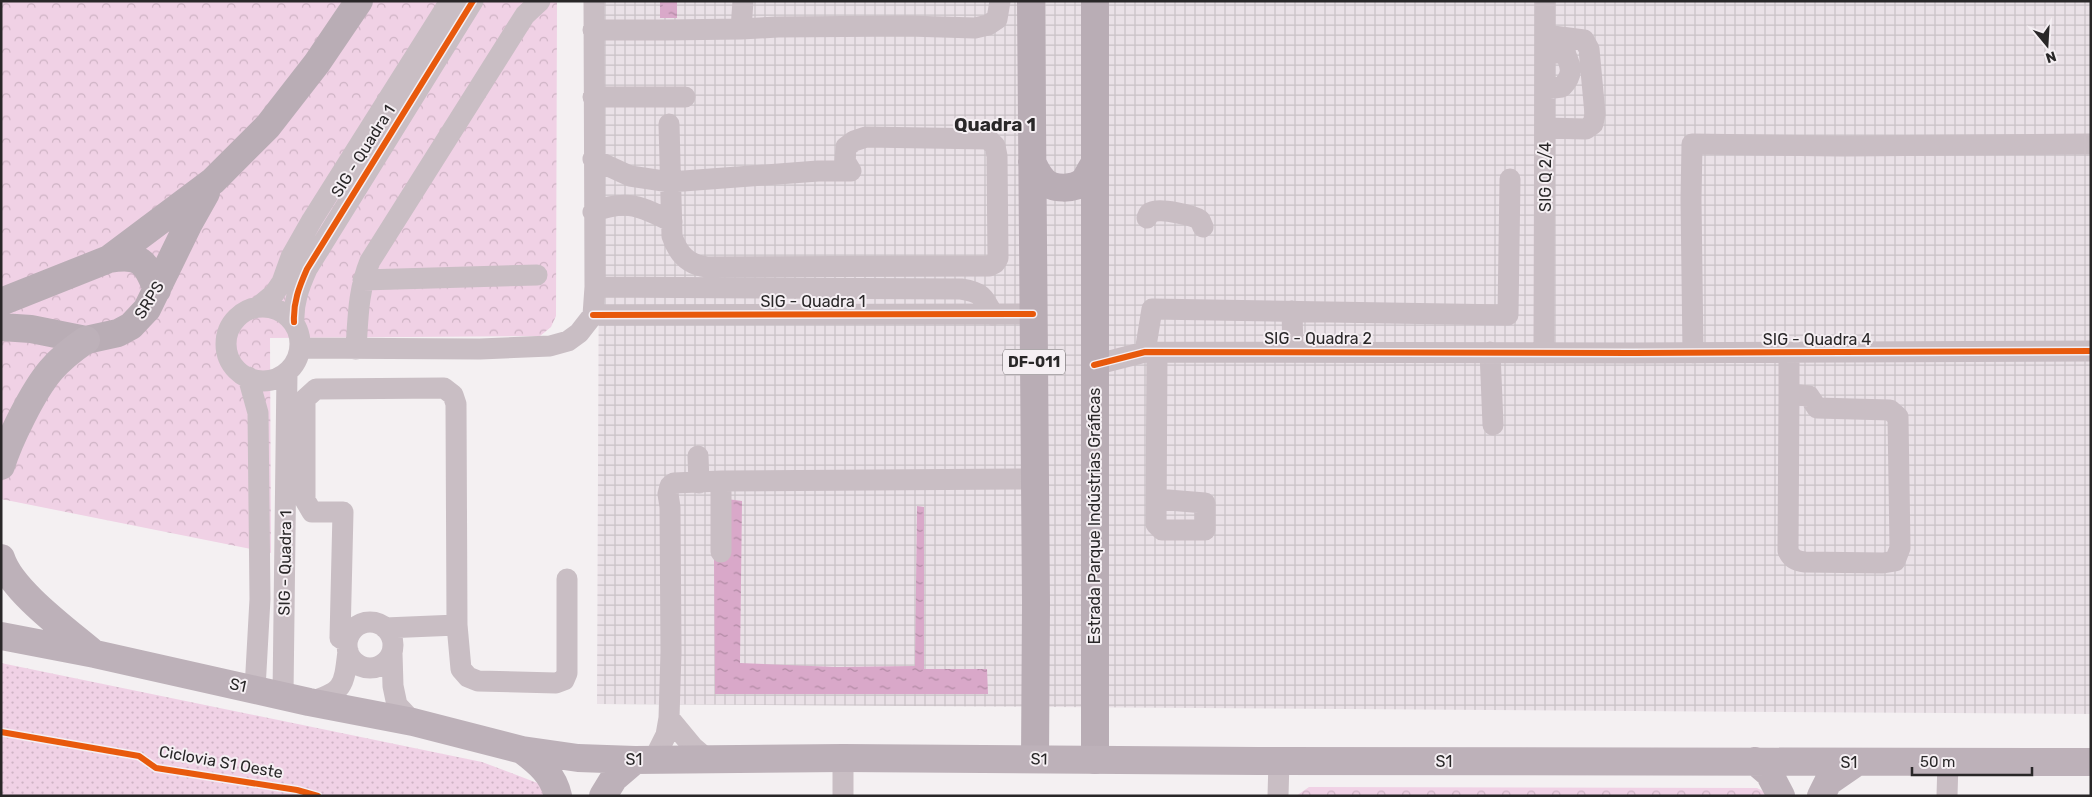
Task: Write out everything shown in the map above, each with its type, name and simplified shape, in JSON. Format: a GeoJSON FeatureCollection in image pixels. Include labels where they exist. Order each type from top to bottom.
{"type":"FeatureCollection","features":[{"type":"Feature","properties":{"kind":"highway"},"geometry":{"type":"LineString","coordinates":[[1,466],[6,450],[50,371],[65,355],[86,340]]}},
{"type":"Feature","properties":{"kind":"highway"},"geometry":{"type":"LineString","coordinates":[[1,558],[8,572],[23,591],[53,620],[95,654]]}},
{"type":"Feature","properties":{"kind":"highway","name":"S1"},"geometry":{"type":"LineString","coordinates":[[1,636],[95,654],[309,702],[413,722],[522,750],[578,758],[644,760],[843,758],[1279,761],[2091,762]]}},
{"type":"Feature","properties":{"kind":"highway"},"geometry":{"type":"LineString","coordinates":[[522,750],[541,764],[551,778],[558,796]]}},
{"type":"Feature","properties":{"kind":"highway"},"geometry":{"type":"LineString","coordinates":[[603,796],[614,778],[644,760]]}},
{"type":"Feature","properties":{"kind":"highway"},"geometry":{"type":"LineString","coordinates":[[1755,761],[1769,773],[1781,796]]}},
{"type":"Feature","properties":{"kind":"highway"},"geometry":{"type":"LineString","coordinates":[[1821,796],[1828,782],[1857,762]]}},
{"type":"Feature","properties":{"kind":"main road","name":"SRPS"},"geometry":{"type":"LineString","coordinates":[[1,302],[109,259],[213,181],[268,126],[317,63],[359,1]]}},
{"type":"Feature","properties":{"kind":"main road","name":"DF-011"},"geometry":{"type":"LineString","coordinates":[[1031,1],[1035,759]]}},
{"type":"Feature","properties":{"kind":"main road","name":"Estrada Parque Indústrias Gráficas"},"geometry":{"type":"LineString","coordinates":[[1095,1],[1095,760]]}},
{"type":"Feature","properties":{"kind":"main road"},"geometry":{"type":"LineString","coordinates":[[1032,162],[1042,180],[1052,186],[1062,188],[1084,181],[1094,163]]}},
{"type":"Feature","properties":{"kind":"main road","name":"SRPS"},"geometry":{"type":"LineString","coordinates":[[1,327],[31,329],[86,340],[118,333],[130,326],[147,310],[188,225],[213,181]]}},
{"type":"Feature","properties":{"kind":"main road"},"geometry":{"type":"LineString","coordinates":[[109,259],[126,256],[137,258],[146,265],[157,290]]}},
{"type":"Feature","properties":{"kind":"street","name":"SIG - Quadra 1"},"geometry":{"type":"LineString","coordinates":[[258,307],[274,294],[282,282],[291,257],[312,220],[450,1]]}},
{"type":"Feature","properties":{"kind":"street","name":"SIG - Quadra 1"},"geometry":{"type":"LineString","coordinates":[[294,322],[293,310],[296,294],[307,270],[473,1]]}},
{"type":"Feature","properties":{"kind":"street"},"geometry":{"type":"LineString","coordinates":[[356,349],[359,303],[363,280],[370,261],[525,15],[540,1]]}},
{"type":"Feature","properties":{"kind":"street"},"geometry":{"type":"LineString","coordinates":[[300,348],[480,349],[550,346],[568,341],[579,332],[593,315],[594,1]]}},
{"type":"Feature","properties":{"kind":"street"},"geometry":{"type":"LineString","coordinates":[[741,30],[743,1]]}},
{"type":"Feature","properties":{"kind":"street"},"geometry":{"type":"LineString","coordinates":[[594,30],[741,30],[786,26],[975,28],[988,25],[997,19],[1000,1]]}},
{"type":"Feature","properties":{"kind":"street","name":"SIG Q 2/4"},"geometry":{"type":"LineString","coordinates":[[1544,352],[1545,1]]}},
{"type":"Feature","properties":{"kind":"street"},"geometry":{"type":"LineString","coordinates":[[1545,43],[1584,40],[1590,49],[1594,114],[1593,124],[1586,129],[1545,128]]}},
{"type":"Feature","properties":{"kind":"street"},"geometry":{"type":"LineString","coordinates":[[593,97],[685,97]]}},
{"type":"Feature","properties":{"kind":"street"},"geometry":{"type":"LineString","coordinates":[[593,159],[630,176],[670,182],[818,171],[851,171],[845,162],[846,147],[854,141],[866,137],[988,139],[995,146],[997,156],[1000,250],[998,258],[989,266],[696,266],[685,258],[676,246],[672,236],[670,182],[669,124]]}},
{"type":"Feature","properties":{"kind":"street"},"geometry":{"type":"LineString","coordinates":[[1693,353],[1690,199],[1692,144],[1842,146],[2091,144]]}},
{"type":"Feature","properties":{"kind":"street"},"geometry":{"type":"LineString","coordinates":[[1156,500],[1151,352],[1152,309],[1508,315],[1510,178]]}},
{"type":"Feature","properties":{"kind":"street"},"geometry":{"type":"LineString","coordinates":[[593,212],[609,206],[628,205],[652,212],[672,222]]}},
{"type":"Feature","properties":{"kind":"street"},"geometry":{"type":"LineString","coordinates":[[1146,218],[1151,212],[1157,210],[1190,215],[1200,220],[1203,227]]}},
{"type":"Feature","properties":{"kind":"street"},"geometry":{"type":"LineString","coordinates":[[363,280],[537,275]]}},
{"type":"Feature","properties":{"kind":"street"},"geometry":{"type":"LineString","coordinates":[[594,287],[960,289],[974,291],[982,295],[993,314]]}},
{"type":"Feature","properties":{"kind":"street"},"geometry":{"type":"LineString","coordinates":[[258,307],[271,308],[284,313],[294,322],[299,335],[300,348],[296,361],[287,372],[275,378],[262,380],[248,377],[237,370],[229,359],[226,346],[228,332],[234,320],[245,312],[258,307]]}},
{"type":"Feature","properties":{"kind":"street"},"geometry":{"type":"LineString","coordinates":[[1292,312],[1292,352]]}},
{"type":"Feature","properties":{"kind":"street","name":"SIG - Quadra 1"},"geometry":{"type":"LineString","coordinates":[[593,315],[1033,314]]}},
{"type":"Feature","properties":{"kind":"street","name":"SIG - Quadra 2"},"geometry":{"type":"LineString","coordinates":[[1094,336],[1113,345],[1151,352],[1544,352]]}},
{"type":"Feature","properties":{"kind":"street","name":"SIG - Quadra 4"},"geometry":{"type":"LineString","coordinates":[[1544,352],[2091,351]]}},
{"type":"Feature","properties":{"kind":"street","name":"SIG - Quadra 2"},"geometry":{"type":"LineString","coordinates":[[1094,365],[1151,352]]}},
{"type":"Feature","properties":{"kind":"street"},"geometry":{"type":"LineString","coordinates":[[1490,352],[1493,425]]}},
{"type":"Feature","properties":{"kind":"street"},"geometry":{"type":"LineString","coordinates":[[1789,353],[1788,551],[1790,556],[1793,559],[1805,562],[1883,563],[1895,561],[1900,548],[1898,417],[1890,410],[1817,408],[1808,396],[1789,394]]}},
{"type":"Feature","properties":{"kind":"street","name":"SIG - Quadra 1"},"geometry":{"type":"LineString","coordinates":[[283,695],[287,372]]}},
{"type":"Feature","properties":{"kind":"street","name":"SIG - Quadra 1"},"geometry":{"type":"LineString","coordinates":[[248,377],[258,413],[260,599],[255,689]]}},
{"type":"Feature","properties":{"kind":"street"},"geometry":{"type":"LineString","coordinates":[[309,702],[330,696],[344,681],[343,512],[312,512],[305,500],[305,400],[316,389],[444,388],[453,395],[456,404],[457,625],[461,669],[468,677],[478,681],[556,682],[564,680],[567,672],[567,579]]}},
{"type":"Feature","properties":{"kind":"street"},"geometry":{"type":"LineString","coordinates":[[689,483],[698,456]]}},
{"type":"Feature","properties":{"kind":"street"},"geometry":{"type":"LineString","coordinates":[[644,760],[666,735],[669,718],[671,652],[670,508],[668,494],[670,486],[674,483],[721,481],[1035,480]]}},
{"type":"Feature","properties":{"kind":"street"},"geometry":{"type":"LineString","coordinates":[[721,481],[722,552]]}},
{"type":"Feature","properties":{"kind":"street"},"geometry":{"type":"LineString","coordinates":[[344,644],[353,630],[363,623],[375,623],[385,628],[393,639],[393,686],[397,705],[413,722]]}},
{"type":"Feature","properties":{"kind":"street"},"geometry":{"type":"LineString","coordinates":[[385,628],[457,625]]}},
{"type":"Feature","properties":{"kind":"street"},"geometry":{"type":"LineString","coordinates":[[344,644],[353,661],[363,667],[375,668],[385,663],[392,653]]}},
{"type":"Feature","properties":{"kind":"street"},"geometry":{"type":"LineString","coordinates":[[669,718],[693,747],[707,759]]}},
{"type":"Feature","properties":{"kind":"street"},"geometry":{"type":"LineString","coordinates":[[843,758],[843,796]]}},
{"type":"Feature","properties":{"kind":"street"},"geometry":{"type":"LineString","coordinates":[[1278,796],[1279,761]]}},
{"type":"Feature","properties":{"kind":"street"},"geometry":{"type":"LineString","coordinates":[[1947,796],[1948,762]]}},
{"type":"Feature","properties":{"kind":"shaded area"},"geometry":{"type":"Polygon","coordinates":[[[600,1],[2091,1],[2091,714],[597,704],[600,1]]]}},
{"type":"Feature","properties":{"kind":"green space"},"geometry":{"type":"Polygon","coordinates":[[[1,1],[557,1],[556,316],[551,327],[540,336],[270,338],[271,553],[1,499],[1,1]]]}},
{"type":"Feature","properties":{"kind":"green space"},"geometry":{"type":"Polygon","coordinates":[[[1,663],[482,762],[540,784],[550,796],[1,796],[1,663]]]}},
{"type":"Feature","properties":{"kind":"green space"},"geometry":{"type":"Polygon","coordinates":[[[1309,787],[1757,788],[1767,793],[1768,796],[1296,796],[1309,787]]]}},
{"type":"Feature","properties":{"kind":"water"},"geometry":{"type":"Polygon","coordinates":[[[660,1],[677,1],[677,18],[660,18],[660,1]]]}},
{"type":"Feature","properties":{"kind":"water"},"geometry":{"type":"Polygon","coordinates":[[[727,499],[742,501],[740,663],[836,667],[915,666],[917,506],[924,507],[924,669],[987,669],[988,694],[715,694],[714,555],[727,499]]]}},
{"type":"Feature","properties":{"kind":"cycle path"},"geometry":{"type":"LineString","coordinates":[[294,322],[294,308],[297,295],[307,269],[473,1]]}},
{"type":"Feature","properties":{"kind":"cycle path"},"geometry":{"type":"LineString","coordinates":[[593,315],[1033,314]]}},
{"type":"Feature","properties":{"kind":"cycle path"},"geometry":{"type":"LineString","coordinates":[[1094,365],[1145,352],[1633,353],[2091,351]]}},
{"type":"Feature","properties":{"kind":"cycle path","name":"Ciclovia S1 Oeste"},"geometry":{"type":"LineString","coordinates":[[1,732],[139,756],[156,768],[297,790],[318,796]]}},
{"type":"Feature","properties":{"kind":"district","name":"Quadra 1"},"geometry":{"type":"Point","coordinates":[995,124]}}]}
